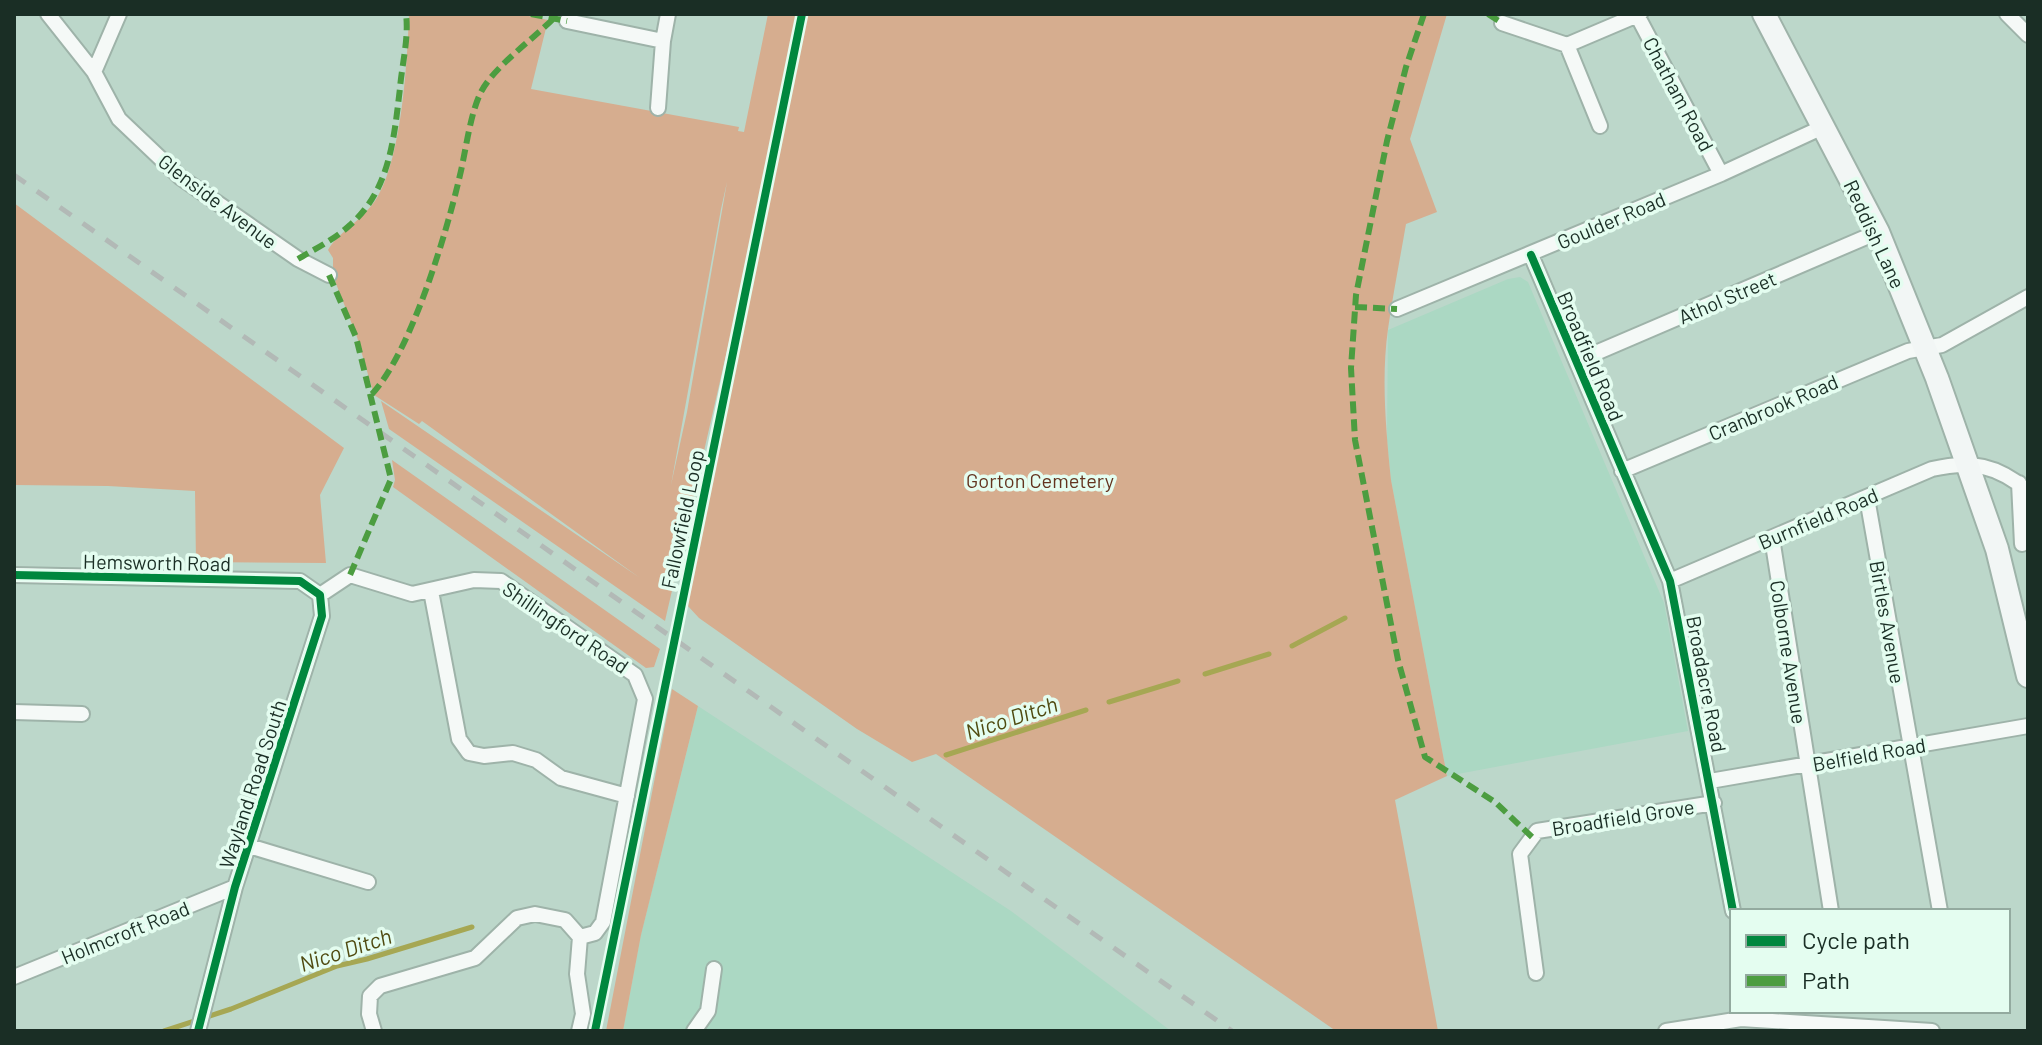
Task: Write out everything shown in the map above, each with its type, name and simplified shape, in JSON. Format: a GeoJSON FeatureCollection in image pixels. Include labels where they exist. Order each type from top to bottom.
{"type":"FeatureCollection","features":[{"type":"Feature","properties":{"kind":"main road","name":"Reddish Lane"},"geometry":{"type":"LineString","coordinates":[[1764,14],[1878,232],[1924,346],[1969,463],[1997,549],[2028,676]]}},
{"type":"Feature","properties":{"kind":"street","name":"Glenside Avenue"},"geometry":{"type":"LineString","coordinates":[[48,14],[94,72],[119,119],[180,177],[298,259],[329,275]]}},
{"type":"Feature","properties":{"kind":"street"},"geometry":{"type":"LineString","coordinates":[[94,72],[119,14]]}},
{"type":"Feature","properties":{"kind":"street"},"geometry":{"type":"LineString","coordinates":[[658,108],[668,14]]}},
{"type":"Feature","properties":{"kind":"street"},"geometry":{"type":"LineString","coordinates":[[2007,14],[2028,35]]}},
{"type":"Feature","properties":{"kind":"street"},"geometry":{"type":"LineString","coordinates":[[1567,45],[1638,15]]}},
{"type":"Feature","properties":{"kind":"street","name":"Chatham Road"},"geometry":{"type":"LineString","coordinates":[[1638,15],[1721,174]]}},
{"type":"Feature","properties":{"kind":"street"},"geometry":{"type":"LineString","coordinates":[[567,21],[663,41]]}},
{"type":"Feature","properties":{"kind":"street"},"geometry":{"type":"LineString","coordinates":[[1502,23],[1532,25],[1567,45],[1600,126]]}},
{"type":"Feature","properties":{"kind":"street","name":"Goulder Road"},"geometry":{"type":"LineString","coordinates":[[1397,309],[1721,174],[1823,127]]}},
{"type":"Feature","properties":{"kind":"street","name":"Athol Street"},"geometry":{"type":"LineString","coordinates":[[1577,361],[1878,232]]}},
{"type":"Feature","properties":{"kind":"street","name":"Broadfield Road"},"geometry":{"type":"LineString","coordinates":[[1531,255],[1622,471]]}},
{"type":"Feature","properties":{"kind":"street","name":"Cranbrook Road"},"geometry":{"type":"LineString","coordinates":[[1622,471],[1924,346],[1942,345],[2028,297]]}},
{"type":"Feature","properties":{"kind":"street"},"geometry":{"type":"LineString","coordinates":[[1969,463],[1982,465],[2024,487],[2025,543],[1997,549]]}},
{"type":"Feature","properties":{"kind":"street","name":"Burnfield Road"},"geometry":{"type":"LineString","coordinates":[[1670,581],[1932,469],[1969,463]]}},
{"type":"Feature","properties":{"kind":"street","name":"Broadacre Road"},"geometry":{"type":"LineString","coordinates":[[1622,471],[1670,581],[1733,909]]}},
{"type":"Feature","properties":{"kind":"street","name":"Birtles Avenue"},"geometry":{"type":"LineString","coordinates":[[1867,498],[1940,909]]}},
{"type":"Feature","properties":{"kind":"street","name":"Colborne Avenue"},"geometry":{"type":"LineString","coordinates":[[1772,538],[1831,909]]}},
{"type":"Feature","properties":{"kind":"street","name":"Hemsworth Road"},"geometry":{"type":"LineString","coordinates":[[14,575],[300,581],[320,595]]}},
{"type":"Feature","properties":{"kind":"street","name":"Shillingford Road"},"geometry":{"type":"LineString","coordinates":[[320,595],[350,575],[412,594],[474,580],[501,581],[635,675],[645,699],[603,922],[595,933],[580,937]]}},
{"type":"Feature","properties":{"kind":"street"},"geometry":{"type":"LineString","coordinates":[[431,591],[459,739],[469,753],[484,756],[513,753],[536,760],[561,778],[627,796]]}},
{"type":"Feature","properties":{"kind":"street","name":"Wayland Road South"},"geometry":{"type":"LineString","coordinates":[[198,1031],[235,887],[322,616],[320,595]]}},
{"type":"Feature","properties":{"kind":"street"},"geometry":{"type":"LineString","coordinates":[[14,712],[82,714]]}},
{"type":"Feature","properties":{"kind":"street","name":"Belfield Road"},"geometry":{"type":"LineString","coordinates":[[1710,781],[2028,726]]}},
{"type":"Feature","properties":{"kind":"street","name":"Broadfield Grove"},"geometry":{"type":"LineString","coordinates":[[1536,973],[1520,854],[1537,831],[1714,803]]}},
{"type":"Feature","properties":{"kind":"street"},"geometry":{"type":"LineString","coordinates":[[249,846],[368,882]]}},
{"type":"Feature","properties":{"kind":"street","name":"Holmcroft Road"},"geometry":{"type":"LineString","coordinates":[[14,977],[235,887]]}},
{"type":"Feature","properties":{"kind":"street"},"geometry":{"type":"LineString","coordinates":[[374,1031],[369,1014],[370,996],[380,986],[475,958],[517,918],[535,914],[565,920],[580,937],[577,974],[583,1014],[579,1031]]}},
{"type":"Feature","properties":{"kind":"street"},"geometry":{"type":"LineString","coordinates":[[694,1031],[708,1011],[714,969]]}},
{"type":"Feature","properties":{"kind":"street"},"geometry":{"type":"LineString","coordinates":[[1666,1031],[1741,1019],[1932,1031]]}},
{"type":"Feature","properties":{"kind":"shaded area"},"geometry":{"type":"Polygon","coordinates":[[[1520,277],[1528,282],[1664,603],[1688,731],[1447,776],[1391,480],[1387,439],[1388,330],[1508,279],[1520,277]]]}},
{"type":"Feature","properties":{"kind":"shaded area"},"geometry":{"type":"Polygon","coordinates":[[[698,706],[1011,911],[1171,1031],[623,1031],[641,935],[698,706]]]}},
{"type":"Feature","properties":{"kind":"green space"},"geometry":{"type":"Polygon","coordinates":[[[409,14],[519,14],[548,20],[531,89],[739,127],[738,131],[744,132],[768,14],[799,14],[754,233],[665,621],[389,429],[381,401],[640,578],[422,421],[419,424],[374,395],[357,337],[333,276],[333,258],[328,250],[373,204],[386,178],[402,108],[409,14]],[[727,182],[671,485],[687,412],[727,182]]]}},
{"type":"Feature","properties":{"kind":"green space","name":"Gorton Cemetery"},"geometry":{"type":"Polygon","coordinates":[[[807,14],[1447,14],[1410,139],[1437,212],[1406,224],[1388,329],[1385,385],[1391,480],[1447,776],[1395,800],[1438,1031],[1336,1031],[936,754],[912,762],[857,729],[699,618],[687,605],[807,14]]]}},
{"type":"Feature","properties":{"kind":"green space"},"geometry":{"type":"Polygon","coordinates":[[[14,203],[344,448],[320,495],[326,563],[196,562],[195,491],[14,485],[14,203]]]}},
{"type":"Feature","properties":{"kind":"green space"},"geometry":{"type":"Polygon","coordinates":[[[392,460],[660,649],[654,667],[646,668],[393,487],[392,460]]]}},
{"type":"Feature","properties":{"kind":"green space"},"geometry":{"type":"Polygon","coordinates":[[[672,689],[698,706],[641,935],[623,1031],[606,1031],[672,689]]]}},
{"type":"Feature","properties":{"kind":"waterway","name":"Nico Ditch"},"geometry":{"type":"LineString","coordinates":[[1292,646],[1345,618]]}},
{"type":"Feature","properties":{"kind":"waterway","name":"Nico Ditch"},"geometry":{"type":"LineString","coordinates":[[1205,674],[1269,654]]}},
{"type":"Feature","properties":{"kind":"waterway","name":"Nico Ditch"},"geometry":{"type":"LineString","coordinates":[[1109,702],[1178,681]]}},
{"type":"Feature","properties":{"kind":"waterway","name":"Nico Ditch"},"geometry":{"type":"LineString","coordinates":[[946,755],[1086,710]]}},
{"type":"Feature","properties":{"kind":"waterway","name":"Nico Ditch"},"geometry":{"type":"LineString","coordinates":[[164,1031],[231,1009],[337,966],[472,927]]}},
{"type":"Feature","properties":{"kind":"railway"},"geometry":{"type":"LineString","coordinates":[[14,175],[1232,1031]]}},
{"type":"Feature","properties":{"kind":"marked path"},"geometry":{"type":"LineString","coordinates":[[298,259],[350,225],[374,196],[382,179],[395,126],[406,42],[406,14]]}},
{"type":"Feature","properties":{"kind":"marked path"},"geometry":{"type":"LineString","coordinates":[[531,14],[567,21]]}},
{"type":"Feature","properties":{"kind":"marked path"},"geometry":{"type":"LineString","coordinates":[[1424,14],[1406,67],[1387,141],[1356,295],[1351,368],[1355,440],[1398,660],[1425,757],[1495,802],[1532,837]]}},
{"type":"Feature","properties":{"kind":"marked path"},"geometry":{"type":"LineString","coordinates":[[1488,14],[1502,23]]}},
{"type":"Feature","properties":{"kind":"marked path"},"geometry":{"type":"LineString","coordinates":[[372,394],[400,350],[426,290],[446,227],[471,121],[481,92],[504,64],[553,19]]}},
{"type":"Feature","properties":{"kind":"marked path"},"geometry":{"type":"LineString","coordinates":[[329,275],[356,337],[391,479],[350,575]]}},
{"type":"Feature","properties":{"kind":"marked path"},"geometry":{"type":"LineString","coordinates":[[1355,307],[1397,309]]}},
{"type":"Feature","properties":{"kind":"cycle path","name":"Fallowfield Loop"},"geometry":{"type":"LineString","coordinates":[[595,1031],[802,14]]}},
{"type":"Feature","properties":{"kind":"cycle path"},"geometry":{"type":"LineString","coordinates":[[1531,255],[1670,581],[1733,909]]}},
{"type":"Feature","properties":{"kind":"cycle path"},"geometry":{"type":"LineString","coordinates":[[14,575],[300,581],[320,595],[322,616],[235,887],[198,1031]]}}]}
